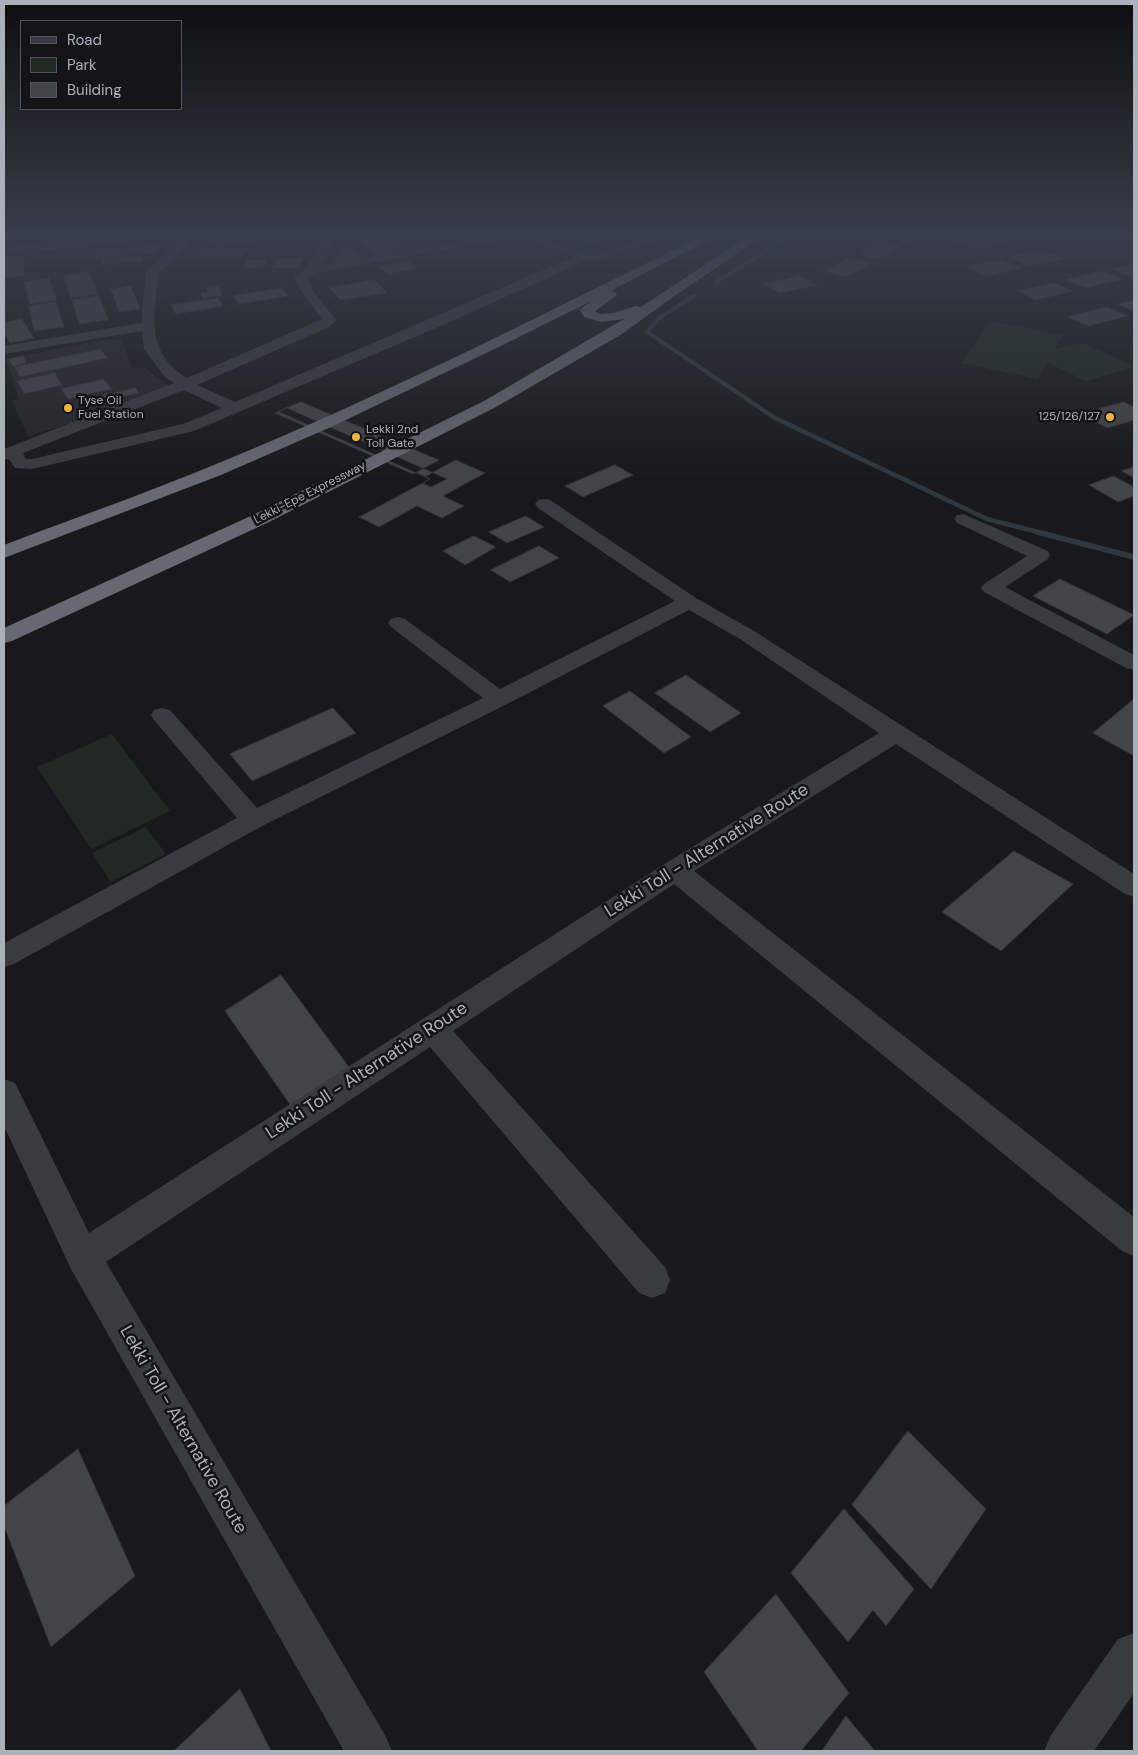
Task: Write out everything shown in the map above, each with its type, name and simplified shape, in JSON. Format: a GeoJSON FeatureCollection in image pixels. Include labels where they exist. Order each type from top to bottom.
{"type":"FeatureCollection","features":[{"type":"Feature","properties":{"kind":"highway"},"geometry":{"type":"LineString","coordinates":[[4,552],[215,471],[325,423],[548,317]]}},
{"type":"Feature","properties":{"kind":"highway"},"geometry":{"type":"LineString","coordinates":[[598,317],[611,317]]}},
{"type":"Feature","properties":{"kind":"highway","name":"Lekki-Epe Expressway"},"geometry":{"type":"LineString","coordinates":[[4,636],[260,519],[490,404],[617,331],[636,317]]}},
{"type":"Feature","properties":{"kind":"street"},"geometry":{"type":"LineString","coordinates":[[149,317],[151,349],[170,374],[193,389],[235,408]]}},
{"type":"Feature","properties":{"kind":"street"},"geometry":{"type":"LineString","coordinates":[[327,317],[329,320],[324,324],[186,384],[8,453],[21,464],[32,464],[188,428],[450,317]]}},
{"type":"Feature","properties":{"kind":"street"},"geometry":{"type":"LineString","coordinates":[[4,350],[148,326]]}},
{"type":"Feature","properties":{"kind":"street"},"geometry":{"type":"LineString","coordinates":[[544,504],[688,602],[747,635],[1134,886]]}},
{"type":"Feature","properties":{"kind":"street"},"geometry":{"type":"LineString","coordinates":[[963,519],[1041,555],[992,588],[1134,663]]}},
{"type":"Feature","properties":{"kind":"street"},"geometry":{"type":"LineString","coordinates":[[4,956],[252,820],[498,700],[688,602]]}},
{"type":"Feature","properties":{"kind":"street"},"geometry":{"type":"LineString","coordinates":[[398,624],[498,700]]}},
{"type":"Feature","properties":{"kind":"street"},"geometry":{"type":"LineString","coordinates":[[162,715],[252,820]]}},
{"type":"Feature","properties":{"kind":"street","name":"Lekki Toll - Alternative Route"},"geometry":{"type":"LineString","coordinates":[[369,1751],[83,1257],[675,870],[896,733]]}},
{"type":"Feature","properties":{"kind":"street"},"geometry":{"type":"LineString","coordinates":[[675,870],[1134,1239]]}},
{"type":"Feature","properties":{"kind":"street"},"geometry":{"type":"LineString","coordinates":[[432,1028],[652,1280]]}},
{"type":"Feature","properties":{"kind":"street"},"geometry":{"type":"LineString","coordinates":[[4,1093],[83,1257]]}},
{"type":"Feature","properties":{"kind":"street"},"geometry":{"type":"LineString","coordinates":[[1067,1751],[1134,1655]]}},
{"type":"Feature","properties":{"kind":"shaded area"},"geometry":{"type":"Polygon","coordinates":[[[109,339],[122,341],[133,369],[144,367],[171,388],[103,414],[28,436],[12,401],[19,399],[6,359],[109,339]]]}},
{"type":"Feature","properties":{"kind":"green space"},"geometry":{"type":"Polygon","coordinates":[[[991,321],[1063,335],[1055,349],[1083,343],[1131,365],[1132,368],[1086,381],[1048,363],[1038,379],[961,363],[991,321]]]}},
{"type":"Feature","properties":{"kind":"green space"},"geometry":{"type":"Polygon","coordinates":[[[112,734],[170,811],[91,849],[37,767],[112,734]]]}},
{"type":"Feature","properties":{"kind":"green space"},"geometry":{"type":"Polygon","coordinates":[[[146,827],[166,854],[111,882],[92,853],[146,827]]]}},
{"type":"Feature","properties":{"kind":"building"},"geometry":{"type":"Polygon","coordinates":[[[31,317],[61,317],[64,327],[34,331],[31,317]]]}},
{"type":"Feature","properties":{"kind":"building"},"geometry":{"type":"Polygon","coordinates":[[[77,317],[107,317],[108,320],[79,324],[77,317]]]}},
{"type":"Feature","properties":{"kind":"building"},"geometry":{"type":"Polygon","coordinates":[[[1068,317],[1124,317],[1088,326],[1068,317]]]}},
{"type":"Feature","properties":{"kind":"building"},"geometry":{"type":"Polygon","coordinates":[[[22,319],[34,338],[10,343],[4,333],[4,323],[22,319]]]}},
{"type":"Feature","properties":{"kind":"building"},"geometry":{"type":"Polygon","coordinates":[[[101,349],[108,358],[20,377],[15,367],[101,349]]]}},
{"type":"Feature","properties":{"kind":"building"},"geometry":{"type":"Polygon","coordinates":[[[24,356],[26,363],[12,366],[9,359],[24,356]]]}},
{"type":"Feature","properties":{"kind":"building"},"geometry":{"type":"Polygon","coordinates":[[[55,373],[62,385],[24,394],[17,381],[55,373]]]}},
{"type":"Feature","properties":{"kind":"building"},"geometry":{"type":"Polygon","coordinates":[[[104,379],[112,389],[68,399],[61,389],[104,379]]]}},
{"type":"Feature","properties":{"kind":"building"},"geometry":{"type":"Polygon","coordinates":[[[136,388],[139,393],[99,402],[96,397],[136,388]]]}},
{"type":"Feature","properties":{"kind":"building","name":"Lekki 2nd Toll Gate"},"geometry":{"type":"Polygon","coordinates":[[[301,402],[439,460],[413,474],[275,413],[301,402]]]}},
{"type":"Feature","properties":{"kind":"building","name":"125/126/127"},"geometry":{"type":"Polygon","coordinates":[[[1124,402],[1134,407],[1134,420],[1107,428],[1081,414],[1124,402]]]}},
{"type":"Feature","properties":{"kind":"building"},"geometry":{"type":"Polygon","coordinates":[[[287,408],[447,479],[431,487],[422,483],[430,479],[279,412],[287,408]]]}},
{"type":"Feature","properties":{"kind":"building"},"geometry":{"type":"Polygon","coordinates":[[[456,460],[485,473],[443,496],[464,506],[442,518],[417,506],[379,527],[359,517],[430,479],[425,477],[456,460]]]}},
{"type":"Feature","properties":{"kind":"building"},"geometry":{"type":"Polygon","coordinates":[[[615,465],[633,475],[583,497],[565,486],[615,465]]]}},
{"type":"Feature","properties":{"kind":"building"},"geometry":{"type":"Polygon","coordinates":[[[1134,467],[1134,478],[1122,471],[1134,467]]]}},
{"type":"Feature","properties":{"kind":"building"},"geometry":{"type":"Polygon","coordinates":[[[1114,476],[1134,487],[1134,496],[1118,502],[1089,485],[1114,476]]]}},
{"type":"Feature","properties":{"kind":"building"},"geometry":{"type":"Polygon","coordinates":[[[526,516],[544,527],[507,543],[489,532],[526,516]]]}},
{"type":"Feature","properties":{"kind":"building"},"geometry":{"type":"Polygon","coordinates":[[[474,536],[496,547],[465,565],[443,551],[474,536]]]}},
{"type":"Feature","properties":{"kind":"building"},"geometry":{"type":"Polygon","coordinates":[[[539,546],[559,558],[510,582],[491,570],[539,546]]]}},
{"type":"Feature","properties":{"kind":"building"},"geometry":{"type":"Polygon","coordinates":[[[1060,579],[1134,615],[1107,634],[1033,596],[1060,579]]]}},
{"type":"Feature","properties":{"kind":"building"},"geometry":{"type":"Polygon","coordinates":[[[686,675],[741,713],[710,732],[655,693],[686,675]]]}},
{"type":"Feature","properties":{"kind":"building"},"geometry":{"type":"Polygon","coordinates":[[[630,691],[691,737],[664,753],[603,706],[630,691]]]}},
{"type":"Feature","properties":{"kind":"building"},"geometry":{"type":"Polygon","coordinates":[[[1134,699],[1134,756],[1093,733],[1134,699]]]}},
{"type":"Feature","properties":{"kind":"building"},"geometry":{"type":"Polygon","coordinates":[[[333,708],[356,733],[252,781],[230,754],[333,708]]]}},
{"type":"Feature","properties":{"kind":"building"},"geometry":{"type":"Polygon","coordinates":[[[1014,851],[1073,884],[1001,951],[942,912],[1014,851]]]}},
{"type":"Feature","properties":{"kind":"building"},"geometry":{"type":"Polygon","coordinates":[[[281,975],[363,1086],[305,1126],[225,1011],[281,975]]]}},
{"type":"Feature","properties":{"kind":"building"},"geometry":{"type":"Polygon","coordinates":[[[908,1431],[986,1509],[931,1589],[852,1505],[908,1431]]]}},
{"type":"Feature","properties":{"kind":"building"},"geometry":{"type":"Polygon","coordinates":[[[78,1449],[135,1576],[51,1647],[4,1526],[4,1506],[78,1449]]]}},
{"type":"Feature","properties":{"kind":"building"},"geometry":{"type":"Polygon","coordinates":[[[844,1509],[914,1589],[886,1626],[873,1610],[848,1642],[791,1573],[844,1509]]]}},
{"type":"Feature","properties":{"kind":"building"},"geometry":{"type":"Polygon","coordinates":[[[776,1594],[849,1693],[801,1751],[758,1751],[704,1672],[776,1594]]]}},
{"type":"Feature","properties":{"kind":"building"},"geometry":{"type":"Polygon","coordinates":[[[240,1689],[271,1751],[174,1751],[240,1689]]]}},
{"type":"Feature","properties":{"kind":"building"},"geometry":{"type":"Polygon","coordinates":[[[846,1716],[875,1751],[822,1751],[846,1716]]]}},
{"type":"Feature","properties":{"kind":"waterway"},"geometry":{"type":"LineString","coordinates":[[661,317],[647,332],[700,367]]}},
{"type":"Feature","properties":{"kind":"waterway"},"geometry":{"type":"LineString","coordinates":[[698,366],[775,418],[987,519],[1042,533]]}},
{"type":"Feature","properties":{"kind":"waterway"},"geometry":{"type":"LineString","coordinates":[[1037,532],[1134,557]]}},
{"type":"Feature","properties":{"kind":"place","name":"Tyse Oil Fuel Station"},"geometry":{"type":"Point","coordinates":[68,408]}},
{"type":"Feature","properties":{"kind":"place","name":"125/126/127"},"geometry":{"type":"Point","coordinates":[1110,417]}},
{"type":"Feature","properties":{"kind":"place","name":"Lekki 2nd Toll Gate"},"geometry":{"type":"Point","coordinates":[356,437]}}]}
